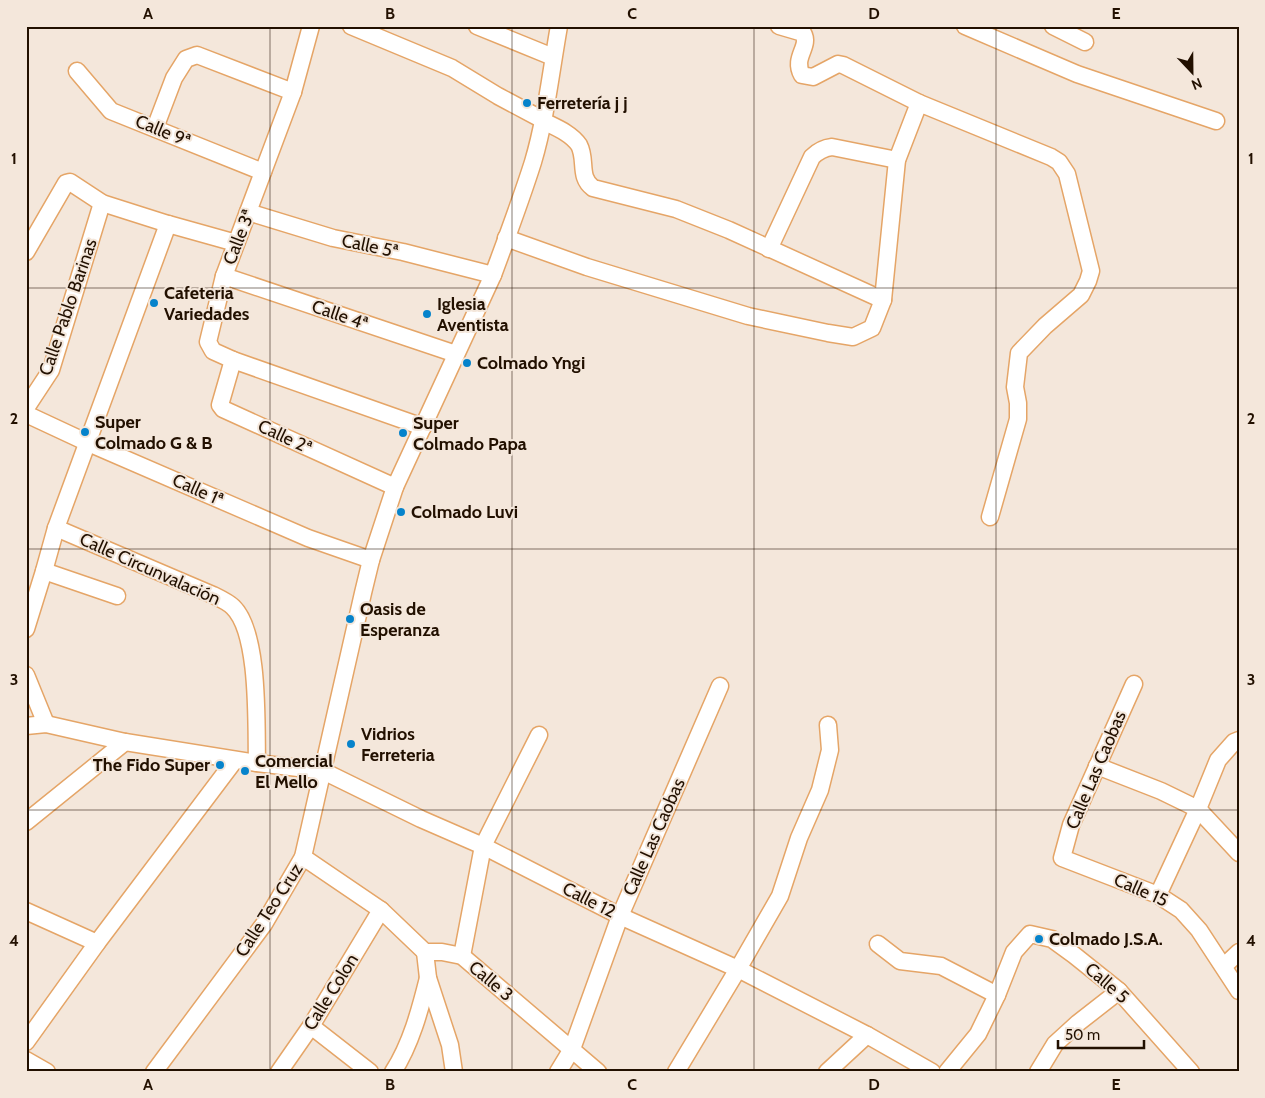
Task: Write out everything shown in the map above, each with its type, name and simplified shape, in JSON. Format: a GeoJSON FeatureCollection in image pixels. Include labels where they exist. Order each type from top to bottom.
{"type":"FeatureCollection","features":[{"type":"Feature","properties":{"kind":"street","name":"Calle 3ª"},"geometry":{"type":"LineString","coordinates":[[311,26],[293,92],[224,276],[208,342],[213,351],[233,360],[422,428]]}},
{"type":"Feature","properties":{"kind":"street"},"geometry":{"type":"LineString","coordinates":[[351,26],[452,68],[498,96],[566,133],[579,146],[582,155],[584,178],[593,188],[676,209],[729,230],[883,300]]}},
{"type":"Feature","properties":{"kind":"street"},"geometry":{"type":"LineString","coordinates":[[478,26],[553,56]]}},
{"type":"Feature","properties":{"kind":"street","name":"Calle Teo Cruz"},"geometry":{"type":"LineString","coordinates":[[154,1072],[264,924],[303,857],[371,560],[395,487],[493,275],[533,162],[543,121],[559,26]]}},
{"type":"Feature","properties":{"kind":"street"},"geometry":{"type":"LineString","coordinates":[[779,26],[803,33],[805,36],[806,40],[798,62],[798,68],[802,75],[813,77],[838,64],[843,64],[919,103],[1051,157],[1059,162],[1067,174],[1091,271],[1082,295],[1045,326],[1019,353],[1015,386],[1018,402],[1018,419],[990,517]]}},
{"type":"Feature","properties":{"kind":"street"},"geometry":{"type":"LineString","coordinates":[[965,26],[1077,74],[1216,121]]}},
{"type":"Feature","properties":{"kind":"street"},"geometry":{"type":"LineString","coordinates":[[1053,26],[1085,42]]}},
{"type":"Feature","properties":{"kind":"street"},"geometry":{"type":"LineString","coordinates":[[154,128],[174,78],[186,59],[197,54],[293,92]]}},
{"type":"Feature","properties":{"kind":"street","name":"Calle 9ª"},"geometry":{"type":"LineString","coordinates":[[77,71],[111,111],[263,172]]}},
{"type":"Feature","properties":{"kind":"street"},"geometry":{"type":"LineString","coordinates":[[506,238],[587,267],[748,316],[853,337],[872,328],[883,300],[897,160],[919,103]]}},
{"type":"Feature","properties":{"kind":"street"},"geometry":{"type":"LineString","coordinates":[[769,249],[812,157],[816,153],[824,148],[832,147],[897,160]]}},
{"type":"Feature","properties":{"kind":"street"},"geometry":{"type":"LineString","coordinates":[[26,252],[66,183],[70,182],[102,203],[236,243]]}},
{"type":"Feature","properties":{"kind":"street","name":"Calle Pablo Barinas"},"geometry":{"type":"LineString","coordinates":[[26,408],[51,370],[102,203]]}},
{"type":"Feature","properties":{"kind":"street","name":"Calle 5ª"},"geometry":{"type":"LineString","coordinates":[[248,212],[333,238],[403,252],[493,275]]}},
{"type":"Feature","properties":{"kind":"street"},"geometry":{"type":"LineString","coordinates":[[26,629],[56,528],[86,442],[125,343],[168,224]]}},
{"type":"Feature","properties":{"kind":"street","name":"Calle 4ª"},"geometry":{"type":"LineString","coordinates":[[224,276],[456,354]]}},
{"type":"Feature","properties":{"kind":"street","name":"Calle 2ª"},"geometry":{"type":"LineString","coordinates":[[233,360],[220,405],[223,409],[395,487]]}},
{"type":"Feature","properties":{"kind":"street","name":"Calle 1ª"},"geometry":{"type":"LineString","coordinates":[[26,414],[308,538],[371,560]]}},
{"type":"Feature","properties":{"kind":"street","name":"Calle Circunvalación"},"geometry":{"type":"LineString","coordinates":[[56,528],[213,594],[232,606],[242,620],[248,635],[253,666],[256,763]]}},
{"type":"Feature","properties":{"kind":"street"},"geometry":{"type":"LineString","coordinates":[[44,571],[118,596]]}},
{"type":"Feature","properties":{"kind":"street"},"geometry":{"type":"LineString","coordinates":[[26,675],[46,724]]}},
{"type":"Feature","properties":{"kind":"street","name":"Calle Las Caobas"},"geometry":{"type":"LineString","coordinates":[[1062,858],[1070,825],[1134,684]]}},
{"type":"Feature","properties":{"kind":"street","name":"Calle Las Caobas"},"geometry":{"type":"LineString","coordinates":[[558,1072],[572,1049],[620,916],[720,686]]}},
{"type":"Feature","properties":{"kind":"street","name":"Calle 12"},"geometry":{"type":"LineString","coordinates":[[26,726],[46,724],[125,742],[322,772],[483,846],[620,916],[738,969],[867,1035],[932,1072]]}},
{"type":"Feature","properties":{"kind":"street"},"geometry":{"type":"LineString","coordinates":[[676,1072],[780,896],[798,838],[820,790],[830,750],[828,725]]}},
{"type":"Feature","properties":{"kind":"street"},"geometry":{"type":"LineString","coordinates":[[462,956],[483,846],[539,735]]}},
{"type":"Feature","properties":{"kind":"street"},"geometry":{"type":"LineString","coordinates":[[1158,895],[1198,809],[1218,760],[1234,742],[1239,740]]}},
{"type":"Feature","properties":{"kind":"street"},"geometry":{"type":"LineString","coordinates":[[26,822],[125,742]]}},
{"type":"Feature","properties":{"kind":"street"},"geometry":{"type":"LineString","coordinates":[[26,1042],[97,943],[235,760]]}},
{"type":"Feature","properties":{"kind":"street"},"geometry":{"type":"LineString","coordinates":[[1097,766],[1161,791],[1198,809],[1239,853]]}},
{"type":"Feature","properties":{"kind":"street"},"geometry":{"type":"LineString","coordinates":[[303,857],[381,910],[425,952],[428,978],[450,1045],[454,1072]]}},
{"type":"Feature","properties":{"kind":"street","name":"Calle 15"},"geometry":{"type":"LineString","coordinates":[[1062,858],[1158,895],[1182,910],[1199,930],[1239,991]]}},
{"type":"Feature","properties":{"kind":"street","name":"Calle Colon"},"geometry":{"type":"LineString","coordinates":[[279,1072],[311,1026],[381,910]]}},
{"type":"Feature","properties":{"kind":"street"},"geometry":{"type":"LineString","coordinates":[[26,911],[97,943]]}},
{"type":"Feature","properties":{"kind":"street","name":"Calle 5"},"geometry":{"type":"LineString","coordinates":[[997,995],[1014,952],[1030,934],[1052,939],[1074,954],[1119,991],[1191,1072]]}},
{"type":"Feature","properties":{"kind":"street"},"geometry":{"type":"LineString","coordinates":[[878,944],[900,961],[941,966],[997,995],[978,1034],[947,1072]]}},
{"type":"Feature","properties":{"kind":"street","name":"Calle 3"},"geometry":{"type":"LineString","coordinates":[[425,952],[442,952],[462,956],[598,1072]]}},
{"type":"Feature","properties":{"kind":"street"},"geometry":{"type":"LineString","coordinates":[[1224,966],[1239,952]]}},
{"type":"Feature","properties":{"kind":"street"},"geometry":{"type":"LineString","coordinates":[[393,1072],[404,1055],[423,1000],[428,978]]}},
{"type":"Feature","properties":{"kind":"street"},"geometry":{"type":"LineString","coordinates":[[1038,1072],[1055,1044],[1078,1023],[1119,991]]}},
{"type":"Feature","properties":{"kind":"street"},"geometry":{"type":"LineString","coordinates":[[311,1026],[370,1072]]}},
{"type":"Feature","properties":{"kind":"street"},"geometry":{"type":"LineString","coordinates":[[827,1072],[867,1035]]}},
{"type":"Feature","properties":{"kind":"street"},"geometry":{"type":"LineString","coordinates":[[26,1060],[47,1072]]}},
{"type":"Feature","properties":{"kind":"place","name":"Ferretería j j"},"geometry":{"type":"Point","coordinates":[527,103]}},
{"type":"Feature","properties":{"kind":"place","name":"Cafeteria Variedades"},"geometry":{"type":"Point","coordinates":[154,303]}},
{"type":"Feature","properties":{"kind":"place","name":"Iglesia Aventista"},"geometry":{"type":"Point","coordinates":[427,314]}},
{"type":"Feature","properties":{"kind":"place","name":"Colmado Yngi"},"geometry":{"type":"Point","coordinates":[467,363]}},
{"type":"Feature","properties":{"kind":"place","name":"Super Colmado G & B"},"geometry":{"type":"Point","coordinates":[85,432]}},
{"type":"Feature","properties":{"kind":"place","name":"Super Colmado Papa"},"geometry":{"type":"Point","coordinates":[403,433]}},
{"type":"Feature","properties":{"kind":"place","name":"Colmado Luvi"},"geometry":{"type":"Point","coordinates":[401,512]}},
{"type":"Feature","properties":{"kind":"place","name":"Oasis de Esperanza"},"geometry":{"type":"Point","coordinates":[350,619]}},
{"type":"Feature","properties":{"kind":"place","name":"Vidrios Ferreteria"},"geometry":{"type":"Point","coordinates":[351,744]}},
{"type":"Feature","properties":{"kind":"place","name":"The Fido Super"},"geometry":{"type":"Point","coordinates":[220,765]}},
{"type":"Feature","properties":{"kind":"place","name":"Comercial El Mello"},"geometry":{"type":"Point","coordinates":[245,771]}},
{"type":"Feature","properties":{"kind":"place","name":"Colmado J.S.A."},"geometry":{"type":"Point","coordinates":[1039,939]}}]}
